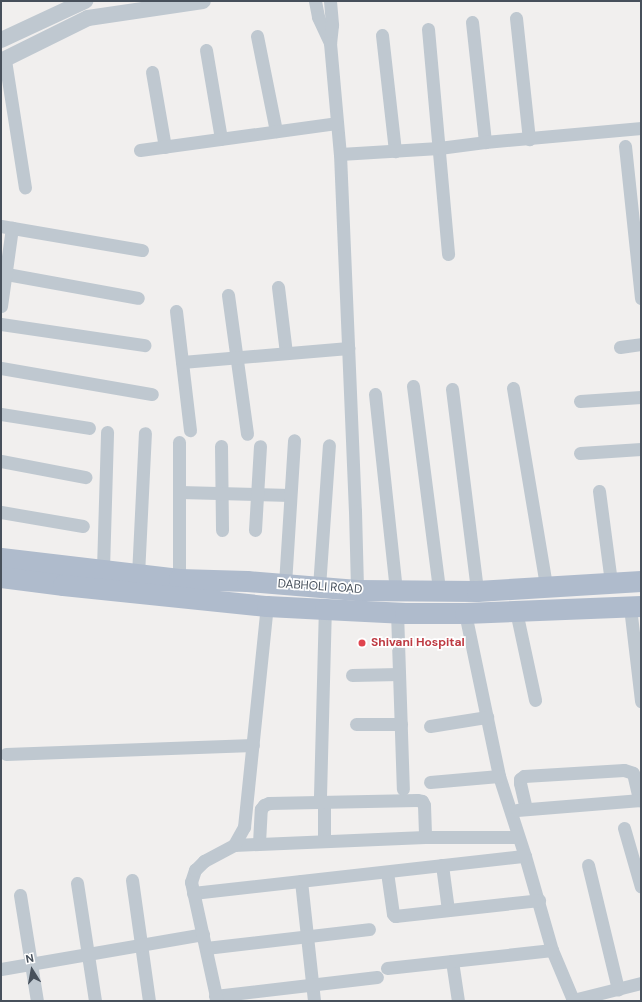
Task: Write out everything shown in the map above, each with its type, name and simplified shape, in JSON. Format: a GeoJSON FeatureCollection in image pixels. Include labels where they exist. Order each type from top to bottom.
{"type":"FeatureCollection","features":[{"type":"Feature","properties":{"kind":"main road","name":"DABHOLI ROAD"},"geometry":{"type":"LineString","coordinates":[[1,558],[179,579],[285,584],[357,590],[477,591],[641,581]]}},
{"type":"Feature","properties":{"kind":"main road","name":"DABHOLI ROAD"},"geometry":{"type":"LineString","coordinates":[[1,577],[63,586],[267,606],[325,609],[465,613],[636,607]]}},
{"type":"Feature","properties":{"kind":"street"},"geometry":{"type":"LineString","coordinates":[[25,187],[3,61],[88,18],[203,1]]}},
{"type":"Feature","properties":{"kind":"street"},"geometry":{"type":"LineString","coordinates":[[315,1],[318,17],[330,43]]}},
{"type":"Feature","properties":{"kind":"street"},"geometry":{"type":"LineString","coordinates":[[330,1],[332,25],[330,43],[336,123],[340,154],[357,590]]}},
{"type":"Feature","properties":{"kind":"street"},"geometry":{"type":"LineString","coordinates":[[1,40],[82,2],[88,18]]}},
{"type":"Feature","properties":{"kind":"street"},"geometry":{"type":"LineString","coordinates":[[516,18],[529,139]]}},
{"type":"Feature","properties":{"kind":"street"},"geometry":{"type":"LineString","coordinates":[[472,22],[485,142]]}},
{"type":"Feature","properties":{"kind":"street"},"geometry":{"type":"LineString","coordinates":[[428,30],[448,254]]}},
{"type":"Feature","properties":{"kind":"street"},"geometry":{"type":"LineString","coordinates":[[382,35],[395,151]]}},
{"type":"Feature","properties":{"kind":"street"},"geometry":{"type":"LineString","coordinates":[[257,36],[276,131]]}},
{"type":"Feature","properties":{"kind":"street"},"geometry":{"type":"LineString","coordinates":[[206,50],[221,139]]}},
{"type":"Feature","properties":{"kind":"street"},"geometry":{"type":"LineString","coordinates":[[152,72],[165,147]]}},
{"type":"Feature","properties":{"kind":"street"},"geometry":{"type":"LineString","coordinates":[[140,150],[336,123]]}},
{"type":"Feature","properties":{"kind":"street"},"geometry":{"type":"LineString","coordinates":[[340,154],[439,148],[485,142],[641,128]]}},
{"type":"Feature","properties":{"kind":"street"},"geometry":{"type":"LineString","coordinates":[[625,146],[641,298]]}},
{"type":"Feature","properties":{"kind":"street"},"geometry":{"type":"LineString","coordinates":[[1,306],[6,227],[142,250]]}},
{"type":"Feature","properties":{"kind":"street"},"geometry":{"type":"LineString","coordinates":[[3,274],[138,298]]}},
{"type":"Feature","properties":{"kind":"street"},"geometry":{"type":"LineString","coordinates":[[278,287],[286,353]]}},
{"type":"Feature","properties":{"kind":"street"},"geometry":{"type":"LineString","coordinates":[[228,295],[247,434]]}},
{"type":"Feature","properties":{"kind":"street"},"geometry":{"type":"LineString","coordinates":[[176,311],[190,430]]}},
{"type":"Feature","properties":{"kind":"street"},"geometry":{"type":"LineString","coordinates":[[1,324],[144,345]]}},
{"type":"Feature","properties":{"kind":"street"},"geometry":{"type":"LineString","coordinates":[[620,347],[641,344]]}},
{"type":"Feature","properties":{"kind":"street"},"geometry":{"type":"LineString","coordinates":[[182,362],[348,348]]}},
{"type":"Feature","properties":{"kind":"street"},"geometry":{"type":"LineString","coordinates":[[1,368],[152,394]]}},
{"type":"Feature","properties":{"kind":"street"},"geometry":{"type":"LineString","coordinates":[[413,386],[440,590]]}},
{"type":"Feature","properties":{"kind":"street"},"geometry":{"type":"LineString","coordinates":[[513,388],[546,586]]}},
{"type":"Feature","properties":{"kind":"street"},"geometry":{"type":"LineString","coordinates":[[452,389],[477,591]]}},
{"type":"Feature","properties":{"kind":"street"},"geometry":{"type":"LineString","coordinates":[[375,394],[396,591]]}},
{"type":"Feature","properties":{"kind":"street"},"geometry":{"type":"LineString","coordinates":[[580,401],[641,397]]}},
{"type":"Feature","properties":{"kind":"street"},"geometry":{"type":"LineString","coordinates":[[1,414],[89,428]]}},
{"type":"Feature","properties":{"kind":"street"},"geometry":{"type":"LineString","coordinates":[[103,569],[107,432]]}},
{"type":"Feature","properties":{"kind":"street"},"geometry":{"type":"LineString","coordinates":[[138,574],[145,433]]}},
{"type":"Feature","properties":{"kind":"street"},"geometry":{"type":"LineString","coordinates":[[285,584],[294,440]]}},
{"type":"Feature","properties":{"kind":"street"},"geometry":{"type":"LineString","coordinates":[[179,442],[179,579]]}},
{"type":"Feature","properties":{"kind":"street"},"geometry":{"type":"LineString","coordinates":[[319,587],[329,445]]}},
{"type":"Feature","properties":{"kind":"street"},"geometry":{"type":"LineString","coordinates":[[221,446],[222,530]]}},
{"type":"Feature","properties":{"kind":"street"},"geometry":{"type":"LineString","coordinates":[[255,530],[260,446]]}},
{"type":"Feature","properties":{"kind":"street"},"geometry":{"type":"LineString","coordinates":[[580,453],[641,449]]}},
{"type":"Feature","properties":{"kind":"street"},"geometry":{"type":"LineString","coordinates":[[1,461],[85,477]]}},
{"type":"Feature","properties":{"kind":"street"},"geometry":{"type":"LineString","coordinates":[[599,491],[611,582]]}},
{"type":"Feature","properties":{"kind":"street"},"geometry":{"type":"LineString","coordinates":[[180,492],[258,496],[290,495]]}},
{"type":"Feature","properties":{"kind":"street"},"geometry":{"type":"LineString","coordinates":[[1,512],[83,526]]}},
{"type":"Feature","properties":{"kind":"street"},"geometry":{"type":"LineString","coordinates":[[234,845],[244,827],[267,606]]}},
{"type":"Feature","properties":{"kind":"street"},"geometry":{"type":"LineString","coordinates":[[636,607],[641,701]]}},
{"type":"Feature","properties":{"kind":"street"},"geometry":{"type":"LineString","coordinates":[[324,841],[322,799],[325,609]]}},
{"type":"Feature","properties":{"kind":"street"},"geometry":{"type":"LineString","coordinates":[[516,611],[535,700]]}},
{"type":"Feature","properties":{"kind":"street"},"geometry":{"type":"LineString","coordinates":[[397,612],[403,789]]}},
{"type":"Feature","properties":{"kind":"street"},"geometry":{"type":"LineString","coordinates":[[465,613],[499,776],[525,856],[552,950],[570,1001],[641,982]]}},
{"type":"Feature","properties":{"kind":"street"},"geometry":{"type":"LineString","coordinates":[[352,675],[399,674]]}},
{"type":"Feature","properties":{"kind":"street"},"geometry":{"type":"LineString","coordinates":[[430,726],[487,717]]}},
{"type":"Feature","properties":{"kind":"street"},"geometry":{"type":"LineString","coordinates":[[356,724],[400,724]]}},
{"type":"Feature","properties":{"kind":"street"},"geometry":{"type":"LineString","coordinates":[[6,754],[253,745]]}},
{"type":"Feature","properties":{"kind":"street"},"geometry":{"type":"LineString","coordinates":[[510,811],[526,810],[640,800],[633,773],[624,770],[524,776],[520,779],[520,783],[526,810]]}},
{"type":"Feature","properties":{"kind":"street"},"geometry":{"type":"LineString","coordinates":[[430,782],[499,776]]}},
{"type":"Feature","properties":{"kind":"street"},"geometry":{"type":"LineString","coordinates":[[259,843],[261,809],[264,805],[269,803],[322,799],[422,801],[424,805],[424,837]]}},
{"type":"Feature","properties":{"kind":"street"},"geometry":{"type":"LineString","coordinates":[[624,828],[641,887]]}},
{"type":"Feature","properties":{"kind":"street"},"geometry":{"type":"LineString","coordinates":[[378,977],[216,998],[191,882],[195,870],[204,860],[234,845],[424,837],[518,837]]}},
{"type":"Feature","properties":{"kind":"street"},"geometry":{"type":"LineString","coordinates":[[193,893],[525,856]]}},
{"type":"Feature","properties":{"kind":"street"},"geometry":{"type":"LineString","coordinates":[[588,864],[618,988]]}},
{"type":"Feature","properties":{"kind":"street"},"geometry":{"type":"LineString","coordinates":[[442,865],[448,910]]}},
{"type":"Feature","properties":{"kind":"street"},"geometry":{"type":"LineString","coordinates":[[387,872],[392,914],[395,916],[538,900]]}},
{"type":"Feature","properties":{"kind":"street"},"geometry":{"type":"LineString","coordinates":[[132,880],[149,1001]]}},
{"type":"Feature","properties":{"kind":"street"},"geometry":{"type":"LineString","coordinates":[[301,881],[314,1001]]}},
{"type":"Feature","properties":{"kind":"street"},"geometry":{"type":"LineString","coordinates":[[77,883],[95,1001]]}},
{"type":"Feature","properties":{"kind":"street"},"geometry":{"type":"LineString","coordinates":[[20,895],[37,1001]]}},
{"type":"Feature","properties":{"kind":"street"},"geometry":{"type":"LineString","coordinates":[[206,948],[369,929]]}},
{"type":"Feature","properties":{"kind":"street"},"geometry":{"type":"LineString","coordinates":[[1,969],[203,934]]}},
{"type":"Feature","properties":{"kind":"street"},"geometry":{"type":"LineString","coordinates":[[387,968],[552,950]]}},
{"type":"Feature","properties":{"kind":"street"},"geometry":{"type":"LineString","coordinates":[[452,961],[458,1001]]}},
{"type":"Feature","properties":{"kind":"place","name":"Shivani Hospital"},"geometry":{"type":"Point","coordinates":[362,643]}}]}
